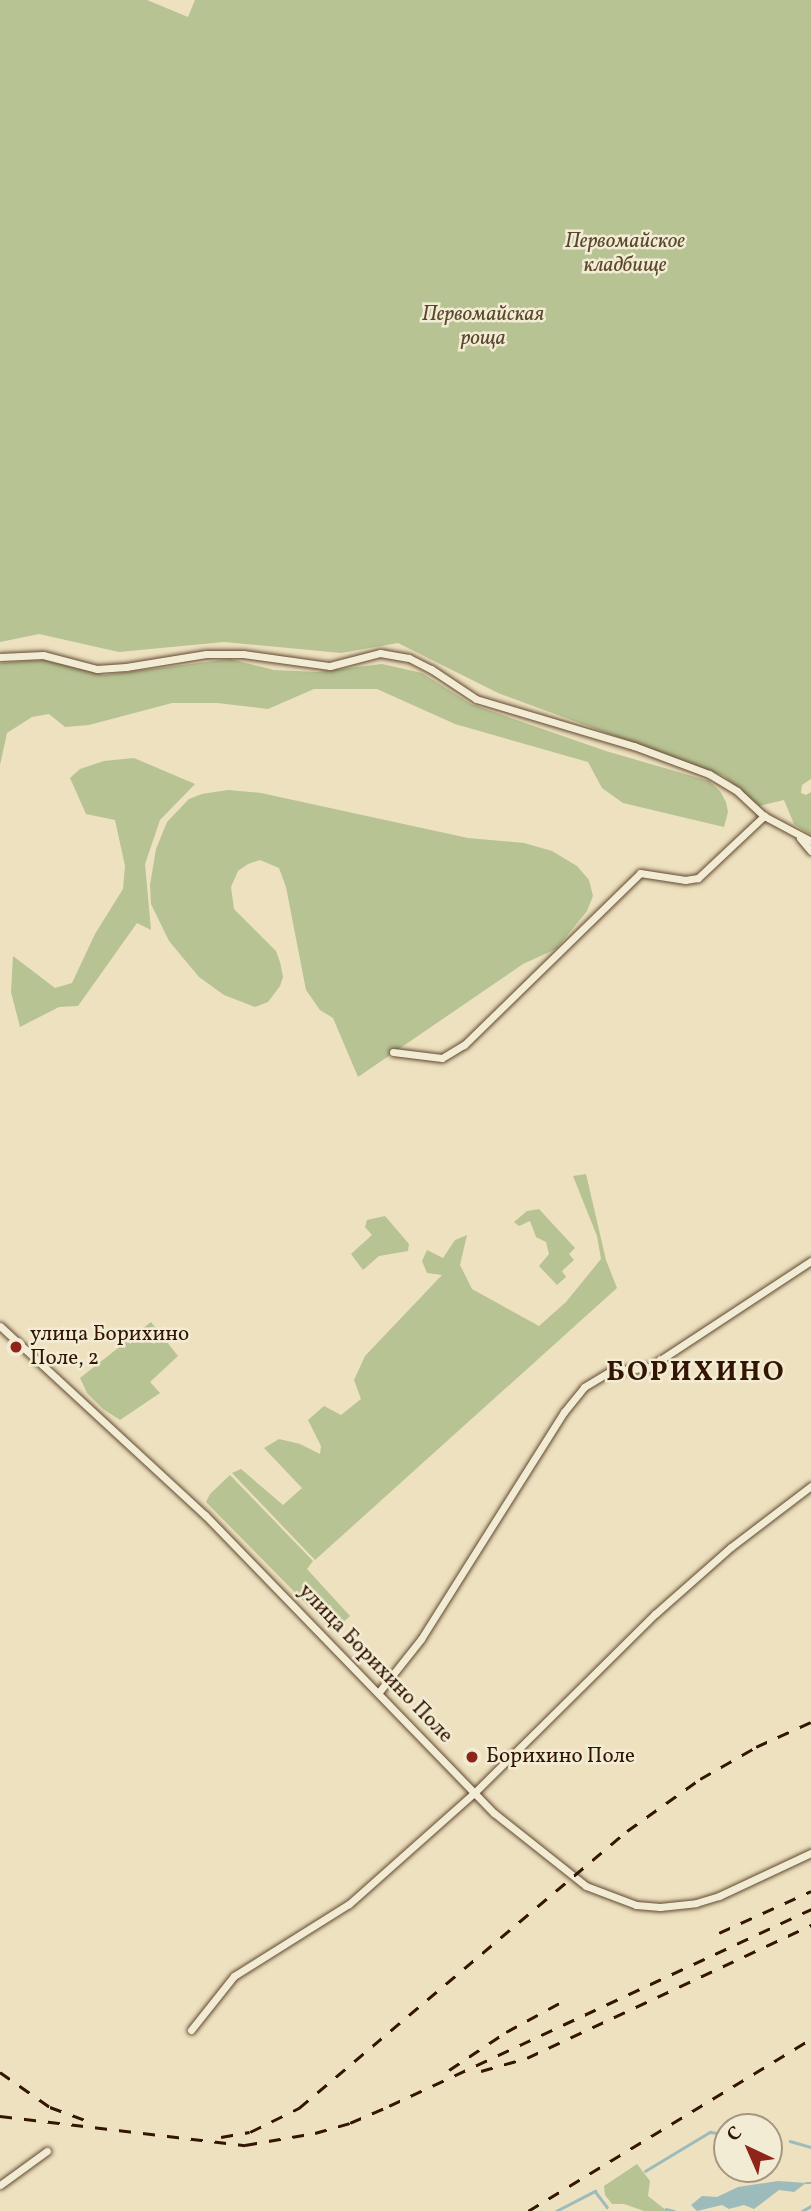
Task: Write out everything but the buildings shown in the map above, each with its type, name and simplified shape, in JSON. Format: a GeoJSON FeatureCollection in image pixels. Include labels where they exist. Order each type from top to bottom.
{"type":"FeatureCollection","features":[{"type":"Feature","properties":{"kind":"street"},"geometry":{"type":"LineString","coordinates":[[0,657],[43,655],[97,669],[206,654],[243,654],[330,666],[380,653],[409,658],[431,668],[476,699],[634,746],[709,774],[737,790],[764,816],[800,838],[811,841]]}},
{"type":"Feature","properties":{"kind":"street"},"geometry":{"type":"LineString","coordinates":[[393,1052],[442,1058],[464,1045],[640,873],[685,880],[698,878],[764,816]]}},
{"type":"Feature","properties":{"kind":"street"},"geometry":{"type":"LineString","coordinates":[[800,838],[811,851]]}},
{"type":"Feature","properties":{"kind":"street"},"geometry":{"type":"LineString","coordinates":[[379,1692],[421,1639],[564,1412],[584,1387],[611,1371],[648,1368],[811,1261]]}},
{"type":"Feature","properties":{"kind":"street","name":"улица Борихино Поле"},"geometry":{"type":"LineString","coordinates":[[0,1326],[205,1515],[512,1829],[573,1877],[600,1893],[636,1905],[672,1905],[719,1896],[811,1853]]}},
{"type":"Feature","properties":{"kind":"street"},"geometry":{"type":"LineString","coordinates":[[191,2030],[234,1976],[349,1904],[475,1793],[656,1614],[731,1547],[811,1486]]}},
{"type":"Feature","properties":{"kind":"street"},"geometry":{"type":"LineString","coordinates":[[0,2185],[47,2151]]}},
{"type":"Feature","properties":{"kind":"green space","name":"Первомайская роща"},"geometry":{"type":"Polygon","coordinates":[[[0,0],[147,0],[188,17],[195,0],[811,0],[811,779],[802,785],[801,793],[806,795],[811,792],[811,835],[794,824],[784,800],[759,806],[724,776],[498,693],[398,643],[341,653],[224,642],[119,652],[39,634],[0,642],[0,0]]]}},
{"type":"Feature","properties":{"kind":"green space"},"geometry":{"type":"Polygon","coordinates":[[[230,659],[274,670],[317,672],[382,664],[422,673],[471,704],[606,751],[709,781],[720,791],[726,802],[728,812],[724,827],[623,803],[602,788],[588,762],[455,724],[377,689],[314,689],[268,709],[217,703],[172,703],[89,725],[65,727],[49,714],[32,717],[7,733],[0,765],[0,663],[44,660],[104,675],[230,659]]]}},
{"type":"Feature","properties":{"kind":"green space"},"geometry":{"type":"Polygon","coordinates":[[[134,758],[195,784],[160,820],[145,864],[151,930],[137,923],[78,1006],[59,1007],[20,1027],[11,992],[13,956],[55,988],[72,983],[95,934],[123,889],[125,866],[115,820],[86,814],[70,778],[80,769],[104,761],[134,758]]]}},
{"type":"Feature","properties":{"kind":"green space"},"geometry":{"type":"Polygon","coordinates":[[[228,790],[261,793],[468,838],[524,843],[552,851],[577,866],[589,880],[593,896],[587,911],[556,949],[523,964],[358,1077],[333,1018],[320,1010],[306,990],[286,887],[279,868],[260,860],[248,864],[238,871],[231,887],[234,909],[276,951],[283,977],[268,1002],[255,1007],[224,995],[199,977],[169,941],[151,904],[150,885],[156,849],[167,822],[189,799],[228,790]]]}},
{"type":"Feature","properties":{"kind":"green space"},"geometry":{"type":"Polygon","coordinates":[[[586,1174],[606,1260],[617,1288],[315,1560],[232,1473],[241,1469],[283,1505],[302,1488],[264,1448],[279,1439],[300,1444],[320,1454],[321,1446],[308,1420],[324,1406],[341,1415],[361,1399],[354,1380],[365,1356],[442,1275],[427,1273],[422,1261],[427,1250],[443,1258],[455,1240],[467,1235],[460,1265],[472,1289],[539,1326],[566,1302],[601,1259],[597,1236],[573,1176],[586,1174]]]}},
{"type":"Feature","properties":{"kind":"green space"},"geometry":{"type":"Polygon","coordinates":[[[539,1209],[575,1248],[569,1254],[574,1260],[562,1271],[566,1277],[557,1285],[539,1266],[549,1254],[546,1242],[536,1237],[530,1221],[519,1226],[514,1222],[527,1211],[539,1209]]]}},
{"type":"Feature","properties":{"kind":"green space"},"geometry":{"type":"Polygon","coordinates":[[[385,1216],[409,1244],[408,1251],[379,1256],[363,1270],[351,1254],[372,1235],[365,1227],[367,1220],[385,1216]]]}},
{"type":"Feature","properties":{"kind":"green space"},"geometry":{"type":"Polygon","coordinates":[[[151,1322],[178,1356],[150,1382],[160,1393],[120,1420],[103,1409],[87,1393],[80,1378],[151,1322]]]}},
{"type":"Feature","properties":{"kind":"green space"},"geometry":{"type":"Polygon","coordinates":[[[230,1475],[313,1561],[307,1569],[350,1616],[337,1628],[331,1629],[206,1502],[210,1494],[230,1475]]]}},
{"type":"Feature","properties":{"kind":"green space"},"geometry":{"type":"Polygon","coordinates":[[[637,2164],[650,2181],[648,2196],[667,2211],[644,2211],[624,2204],[612,2204],[605,2195],[604,2186],[637,2164]]]}},
{"type":"Feature","properties":{"kind":"water"},"geometry":{"type":"Polygon","coordinates":[[[783,2181],[806,2183],[794,2192],[779,2190],[754,2209],[744,2205],[729,2209],[722,2205],[697,2211],[691,2205],[702,2196],[717,2197],[738,2187],[783,2181]]]}},
{"type":"Feature","properties":{"kind":"waterway"},"geometry":{"type":"LineString","coordinates":[[645,2171],[713,2132]]}},
{"type":"Feature","properties":{"kind":"waterway"},"geometry":{"type":"LineString","coordinates":[[790,2141],[811,2147]]}},
{"type":"Feature","properties":{"kind":"waterway"},"geometry":{"type":"LineString","coordinates":[[806,2183],[811,2183]]}},
{"type":"Feature","properties":{"kind":"waterway"},"geometry":{"type":"LineString","coordinates":[[556,2211],[595,2191],[607,2207]]}},
{"type":"Feature","properties":{"kind":"waterway"},"geometry":{"type":"LineString","coordinates":[[802,2211],[811,2206]]}},
{"type":"Feature","properties":{"kind":"waterway"},"geometry":{"type":"LineString","coordinates":[[666,2209],[674,2211]]}},
{"type":"Feature","properties":{"kind":"railway"},"geometry":{"type":"LineString","coordinates":[[221,2137],[250,2132],[299,2108],[627,1831],[700,1779],[756,1747],[811,1722]]}},
{"type":"Feature","properties":{"kind":"railway"},"geometry":{"type":"LineString","coordinates":[[719,1933],[811,1891]]}},
{"type":"Feature","properties":{"kind":"railway"},"geometry":{"type":"LineString","coordinates":[[0,2116],[245,2145],[315,2133],[350,2123],[389,2106],[811,1909]]}},
{"type":"Feature","properties":{"kind":"railway"},"geometry":{"type":"LineString","coordinates":[[481,2071],[527,2058],[811,1925]]}},
{"type":"Feature","properties":{"kind":"railway"},"geometry":{"type":"LineString","coordinates":[[449,2070],[506,2032],[563,2001]]}},
{"type":"Feature","properties":{"kind":"railway"},"geometry":{"type":"LineString","coordinates":[[528,2211],[811,2039]]}},
{"type":"Feature","properties":{"kind":"railway"},"geometry":{"type":"LineString","coordinates":[[0,2072],[50,2107],[88,2121]]}},
{"type":"Feature","properties":{"kind":"place","name":"улица Борихино Поле, 2"},"geometry":{"type":"Point","coordinates":[16,1347]}},
{"type":"Feature","properties":{"kind":"place","name":"Борихино Поле"},"geometry":{"type":"Point","coordinates":[472,1757]}},
{"type":"Feature","properties":{"kind":"district","name":"БОРИХИНО"},"geometry":{"type":"Point","coordinates":[696,1373]}},
{"type":"Feature","properties":{"kind":"park label","name":"Первомайское кладбище"},"geometry":{"type":"Point","coordinates":[625,254]}}]}
